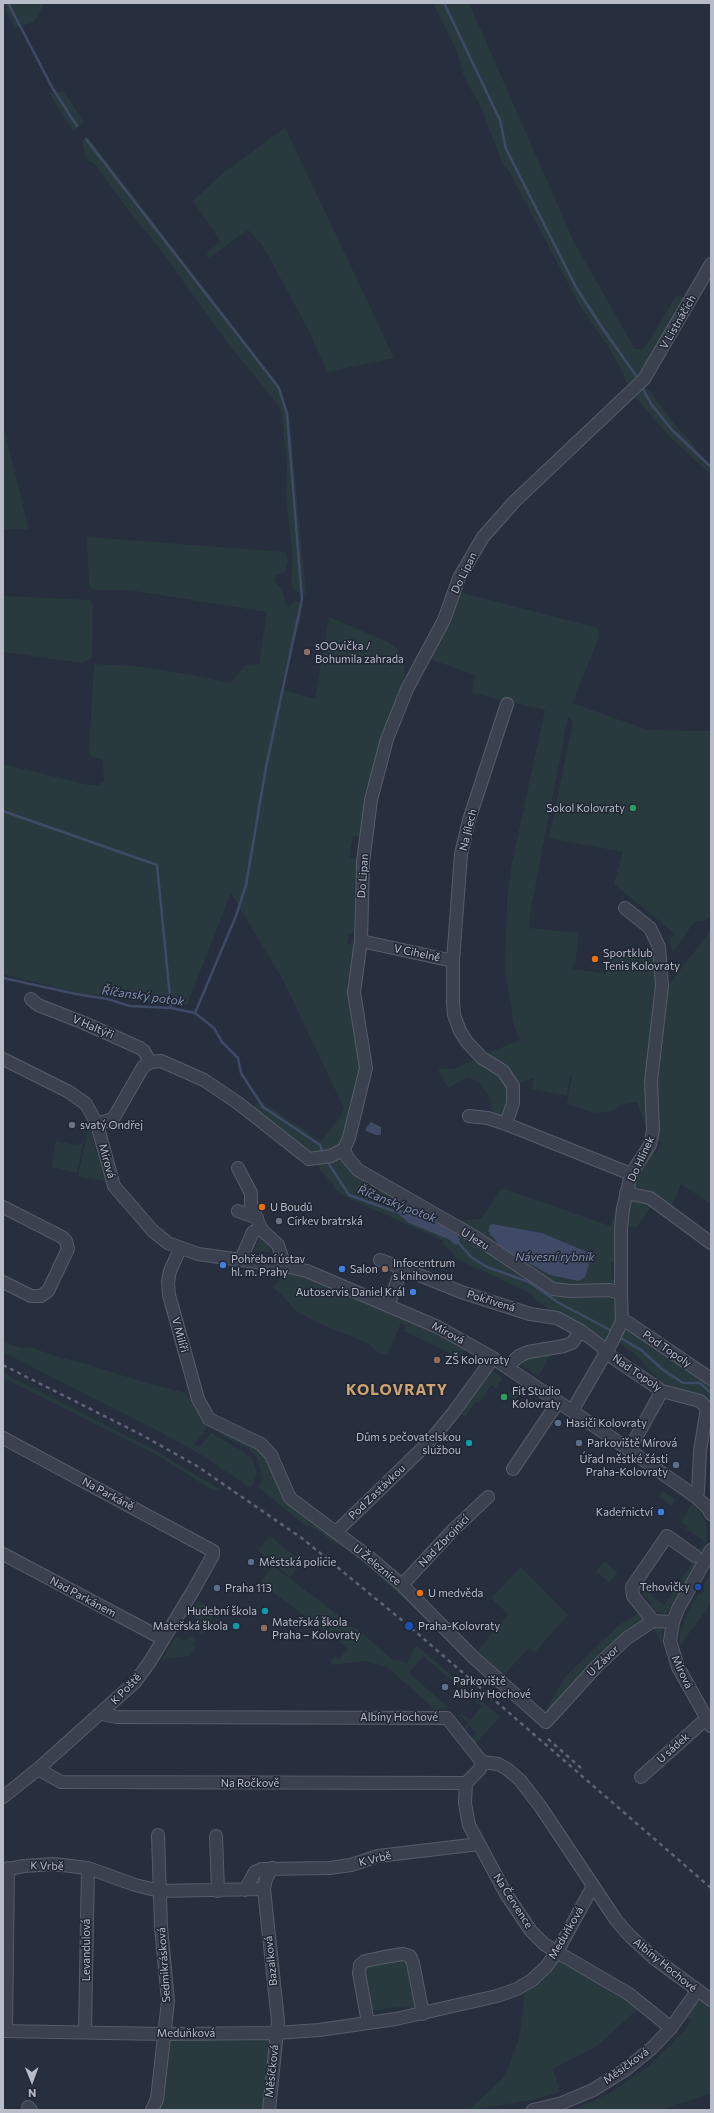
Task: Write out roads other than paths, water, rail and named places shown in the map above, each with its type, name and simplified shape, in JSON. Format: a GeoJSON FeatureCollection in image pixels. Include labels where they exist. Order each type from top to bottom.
{"type":"FeatureCollection","features":[{"type":"Feature","properties":{"kind":"street","name":"V Listnáčích"},"geometry":{"type":"LineString","coordinates":[[644,379],[711,264]]}},
{"type":"Feature","properties":{"kind":"street","name":"Do Lipan"},"geometry":{"type":"LineString","coordinates":[[344,1149],[349,1138],[366,1068],[354,992],[361,941],[361,888],[365,846],[371,800],[385,745],[407,689],[444,620],[459,578],[483,537],[515,501],[644,379]]}},
{"type":"Feature","properties":{"kind":"street","name":"Na Jílech"},"geometry":{"type":"LineString","coordinates":[[453,961],[461,854],[469,820],[506,704]]}},
{"type":"Feature","properties":{"kind":"street","name":"Do Hlinek"},"geometry":{"type":"LineString","coordinates":[[621,1324],[621,1228],[626,1193],[631,1174],[650,1145],[653,1130],[651,1081],[662,986],[660,954],[656,938],[650,928],[625,908]]}},
{"type":"Feature","properties":{"kind":"street","name":"V Cihelně"},"geometry":{"type":"LineString","coordinates":[[361,941],[453,961],[454,1015],[460,1031],[467,1042],[482,1058],[503,1071],[513,1086],[513,1103],[506,1124]]}},
{"type":"Feature","properties":{"kind":"street","name":"V Haltýři"},"geometry":{"type":"LineString","coordinates":[[31,999],[38,1005],[84,1023],[140,1048],[144,1051],[150,1062]]}},
{"type":"Feature","properties":{"kind":"street","name":"Mírová"},"geometry":{"type":"LineString","coordinates":[[3,1059],[80,1098],[93,1114],[97,1124],[114,1186],[152,1231],[180,1249],[198,1254],[241,1259],[307,1271],[438,1328],[493,1358],[630,1450],[696,1497],[707,1507],[711,1514]]}},
{"type":"Feature","properties":{"kind":"street"},"geometry":{"type":"LineString","coordinates":[[97,1124],[113,1119],[140,1069],[150,1062],[166,1062],[204,1080],[238,1103],[303,1156],[309,1159],[331,1156],[344,1149]]}},
{"type":"Feature","properties":{"kind":"street"},"geometry":{"type":"LineString","coordinates":[[469,1116],[488,1118],[506,1124],[631,1174]]}},
{"type":"Feature","properties":{"kind":"street","name":"U Jezu"},"geometry":{"type":"LineString","coordinates":[[344,1149],[347,1157],[358,1170],[475,1238],[553,1289],[570,1291],[610,1290],[620,1294]]}},
{"type":"Feature","properties":{"kind":"street"},"geometry":{"type":"LineString","coordinates":[[238,1168],[251,1193],[251,1204],[259,1224]]}},
{"type":"Feature","properties":{"kind":"street"},"geometry":{"type":"LineString","coordinates":[[626,1193],[650,1198],[711,1242]]}},
{"type":"Feature","properties":{"kind":"street"},"geometry":{"type":"LineString","coordinates":[[3,1206],[62,1237],[66,1241],[68,1249],[48,1291],[41,1296],[31,1296],[3,1282]]}},
{"type":"Feature","properties":{"kind":"street"},"geometry":{"type":"LineString","coordinates":[[238,1211],[259,1224],[278,1245],[284,1266]]}},
{"type":"Feature","properties":{"kind":"street"},"geometry":{"type":"LineString","coordinates":[[241,1259],[253,1232],[259,1224]]}},
{"type":"Feature","properties":{"kind":"street","name":"V Milíři"},"geometry":{"type":"LineString","coordinates":[[180,1249],[170,1271],[168,1282],[169,1295],[198,1399],[209,1419]]}},
{"type":"Feature","properties":{"kind":"street","name":"Pokřivená"},"geometry":{"type":"LineString","coordinates":[[380,1260],[461,1292],[530,1314],[557,1318],[581,1331],[601,1346],[609,1347]]}},
{"type":"Feature","properties":{"kind":"street"},"geometry":{"type":"LineString","coordinates":[[388,1306],[402,1268]]}},
{"type":"Feature","properties":{"kind":"street","name":"Pod Topoly"},"geometry":{"type":"LineString","coordinates":[[621,1324],[627,1322],[711,1379]]}},
{"type":"Feature","properties":{"kind":"street"},"geometry":{"type":"LineString","coordinates":[[572,1411],[621,1324]]}},
{"type":"Feature","properties":{"kind":"street"},"geometry":{"type":"LineString","coordinates":[[507,1367],[519,1356],[528,1352],[564,1346],[572,1343],[581,1331]]}},
{"type":"Feature","properties":{"kind":"street","name":"Nad Topoly"},"geometry":{"type":"LineString","coordinates":[[609,1347],[662,1391],[700,1401],[709,1410]]}},
{"type":"Feature","properties":{"kind":"street","name":"Pod Zastávkou"},"geometry":{"type":"LineString","coordinates":[[336,1532],[431,1440],[453,1413],[493,1358]]}},
{"type":"Feature","properties":{"kind":"street"},"geometry":{"type":"LineString","coordinates":[[630,1450],[662,1391]]}},
{"type":"Feature","properties":{"kind":"street"},"geometry":{"type":"LineString","coordinates":[[513,1469],[558,1402]]}},
{"type":"Feature","properties":{"kind":"street"},"geometry":{"type":"LineString","coordinates":[[696,1497],[698,1492],[700,1451],[709,1410]]}},
{"type":"Feature","properties":{"kind":"street","name":"U Železnice"},"geometry":{"type":"LineString","coordinates":[[209,1419],[261,1444],[271,1455],[290,1498],[336,1532],[402,1585],[473,1657],[546,1722]]}},
{"type":"Feature","properties":{"kind":"street","name":"Na Parkáně"},"geometry":{"type":"LineString","coordinates":[[3,1438],[213,1551]]}},
{"type":"Feature","properties":{"kind":"street","name":"Nad Zbrojnicí"},"geometry":{"type":"LineString","coordinates":[[402,1585],[453,1530],[488,1498]]}},
{"type":"Feature","properties":{"kind":"street"},"geometry":{"type":"LineString","coordinates":[[673,1622],[653,1621],[633,1596],[632,1587],[667,1536],[695,1556]]}},
{"type":"Feature","properties":{"kind":"street","name":"Mírová"},"geometry":{"type":"LineString","coordinates":[[708,1723],[673,1655],[670,1641],[673,1622],[678,1608],[711,1550]]}},
{"type":"Feature","properties":{"kind":"street","name":"K Poště"},"geometry":{"type":"LineString","coordinates":[[3,1797],[102,1714],[135,1682],[197,1583],[213,1555],[213,1551]]}},
{"type":"Feature","properties":{"kind":"street","name":"Nad Parkánem"},"geometry":{"type":"LineString","coordinates":[[3,1554],[163,1639]]}},
{"type":"Feature","properties":{"kind":"street","name":"U Závor"},"geometry":{"type":"LineString","coordinates":[[546,1722],[596,1667],[627,1638],[653,1621]]}},
{"type":"Feature","properties":{"kind":"street","name":"Albíny Hochové"},"geometry":{"type":"LineString","coordinates":[[102,1714],[117,1717],[447,1718],[482,1762],[498,1764],[520,1780],[540,1806],[616,1920],[630,1936],[655,1959],[711,2000]]}},
{"type":"Feature","properties":{"kind":"street","name":"U sádek"},"geometry":{"type":"LineString","coordinates":[[641,1777],[708,1723]]}},
{"type":"Feature","properties":{"kind":"street"},"geometry":{"type":"LineString","coordinates":[[466,1783],[480,1769],[482,1762]]}},
{"type":"Feature","properties":{"kind":"street","name":"Na Ročkově"},"geometry":{"type":"LineString","coordinates":[[38,1769],[61,1782],[466,1783]]}},
{"type":"Feature","properties":{"kind":"street","name":"Na Července"},"geometry":{"type":"LineString","coordinates":[[466,1783],[465,1803],[469,1825],[506,1894],[531,1931],[544,1944],[629,1994],[671,2028]]}},
{"type":"Feature","properties":{"kind":"street"},"geometry":{"type":"LineString","coordinates":[[158,1835],[160,1891]]}},
{"type":"Feature","properties":{"kind":"street"},"geometry":{"type":"LineString","coordinates":[[216,1836],[218,1891]]}},
{"type":"Feature","properties":{"kind":"street","name":"K Vrbě"},"geometry":{"type":"LineString","coordinates":[[245,1890],[255,1872],[272,1868],[329,1868],[351,1865],[378,1856],[479,1844]]}},
{"type":"Feature","properties":{"kind":"street","name":"K Vrbě"},"geometry":{"type":"LineString","coordinates":[[6,1869],[53,1864],[88,1868],[135,1885],[160,1891],[264,1889]]}},
{"type":"Feature","properties":{"kind":"street","name":"Levandulová"},"geometry":{"type":"LineString","coordinates":[[85,2032],[88,1868]]}},
{"type":"Feature","properties":{"kind":"street"},"geometry":{"type":"LineString","coordinates":[[264,1889],[266,1879],[272,1868]]}},
{"type":"Feature","properties":{"kind":"street"},"geometry":{"type":"LineString","coordinates":[[4,2031],[6,1869]]}},
{"type":"Feature","properties":{"kind":"street","name":"Meduňková"},"geometry":{"type":"LineString","coordinates":[[4,2031],[164,2034],[276,2032],[325,2029],[422,2014],[497,1996],[517,1989],[532,1980],[546,1967],[557,1952],[593,1886]]}},
{"type":"Feature","properties":{"kind":"street","name":"Bazalková"},"geometry":{"type":"LineString","coordinates":[[264,1889],[278,2020],[276,2032]]}},
{"type":"Feature","properties":{"kind":"street","name":"Sedmikrásková"},"geometry":{"type":"LineString","coordinates":[[152,2110],[156,2099],[168,2001],[161,1927],[160,1891]]}},
{"type":"Feature","properties":{"kind":"street"},"geometry":{"type":"LineString","coordinates":[[368,2023],[359,1972],[360,1965],[365,1961],[384,1957],[403,1954],[410,1956],[414,1963],[422,2014]]}},
{"type":"Feature","properties":{"kind":"street","name":"Měsíčková"},"geometry":{"type":"LineString","coordinates":[[532,2110],[562,2103],[593,2090],[625,2070],[652,2048],[671,2028],[698,1991]]}},
{"type":"Feature","properties":{"kind":"street","name":"Měsíčková"},"geometry":{"type":"LineString","coordinates":[[269,2110],[276,2032]]}},
{"type":"Feature","properties":{"kind":"water"},"geometry":{"type":"Polygon","coordinates":[[[371,1122],[381,1127],[381,1135],[376,1135],[366,1131],[366,1128],[371,1122]]]}},
{"type":"Feature","properties":{"kind":"water"},"geometry":{"type":"Polygon","coordinates":[[[395,1208],[413,1214],[428,1222],[444,1225],[457,1235],[460,1240],[456,1245],[448,1239],[409,1223],[394,1210],[395,1208]]]}},
{"type":"Feature","properties":{"kind":"water","name":"Návesní rybník"},"geometry":{"type":"Polygon","coordinates":[[[493,1224],[542,1233],[592,1254],[585,1277],[579,1281],[550,1275],[516,1256],[500,1246],[488,1231],[490,1225],[493,1224]]]}},
{"type":"Feature","properties":{"kind":"waterway"},"geometry":{"type":"LineString","coordinates":[[8,3],[53,89],[77,126]]}},
{"type":"Feature","properties":{"kind":"waterway"},"geometry":{"type":"LineString","coordinates":[[444,3],[500,120],[506,149],[577,289],[637,377]]}},
{"type":"Feature","properties":{"kind":"waterway"},"geometry":{"type":"LineString","coordinates":[[86,139],[279,388],[287,414],[302,599],[266,767],[246,885],[236,916],[195,1013]]}},
{"type":"Feature","properties":{"kind":"waterway"},"geometry":{"type":"LineString","coordinates":[[642,387],[651,404],[673,431],[711,467]]}},
{"type":"Feature","properties":{"kind":"waterway"},"geometry":{"type":"LineString","coordinates":[[3,811],[157,865],[171,1007]]}},
{"type":"Feature","properties":{"kind":"waterway","name":"Říčanský potok"},"geometry":{"type":"LineString","coordinates":[[3,978],[76,994],[107,999],[130,1006],[171,1008],[195,1013],[214,1028],[222,1042],[238,1058],[241,1073],[263,1107],[320,1145],[323,1153]]}},
{"type":"Feature","properties":{"kind":"waterway","name":"Říčanský potok"},"geometry":{"type":"LineString","coordinates":[[327,1161],[349,1195],[399,1213]]}},
{"type":"Feature","properties":{"kind":"waterway","name":"Říčanský potok"},"geometry":{"type":"LineString","coordinates":[[456,1240],[471,1257],[487,1267],[529,1282],[559,1303],[612,1331]]}},
{"type":"Feature","properties":{"kind":"waterway","name":"Říčanský potok"},"geometry":{"type":"LineString","coordinates":[[619,1337],[641,1350],[662,1369],[683,1383],[700,1383],[711,1393]]}},
{"type":"Feature","properties":{"kind":"railway"},"geometry":{"type":"LineString","coordinates":[[3,1365],[140,1434],[197,1466],[303,1539],[409,1626],[711,1888]]}},
{"type":"Feature","properties":{"kind":"railway"},"geometry":{"type":"LineString","coordinates":[[548,1739],[581,1768]]}},
{"type":"Feature","properties":{"kind":"place","name":"sOOvička / Bohumila zahrada"},"geometry":{"type":"Point","coordinates":[307,652]}},
{"type":"Feature","properties":{"kind":"place","name":"Sokol Kolovraty"},"geometry":{"type":"Point","coordinates":[633,808]}},
{"type":"Feature","properties":{"kind":"place","name":"Sportklub Tenis Kolovraty"},"geometry":{"type":"Point","coordinates":[595,959]}},
{"type":"Feature","properties":{"kind":"place","name":"svatý Ondřej"},"geometry":{"type":"Point","coordinates":[72,1125]}},
{"type":"Feature","properties":{"kind":"place","name":"U Boudů"},"geometry":{"type":"Point","coordinates":[262,1207]}},
{"type":"Feature","properties":{"kind":"place","name":"Církev bratrská"},"geometry":{"type":"Point","coordinates":[279,1221]}},
{"type":"Feature","properties":{"kind":"place","name":"Pohřební ústav hl. m. Prahy"},"geometry":{"type":"Point","coordinates":[223,1265]}},
{"type":"Feature","properties":{"kind":"place","name":"Salon"},"geometry":{"type":"Point","coordinates":[342,1269]}},
{"type":"Feature","properties":{"kind":"place","name":"Infocentrum s knihovnou"},"geometry":{"type":"Point","coordinates":[385,1269]}},
{"type":"Feature","properties":{"kind":"place","name":"Autoservis Daniel Král"},"geometry":{"type":"Point","coordinates":[413,1292]}},
{"type":"Feature","properties":{"kind":"place","name":"ZŠ Kolovraty"},"geometry":{"type":"Point","coordinates":[437,1360]}},
{"type":"Feature","properties":{"kind":"place","name":"Fit Studio Kolovraty"},"geometry":{"type":"Point","coordinates":[504,1397]}},
{"type":"Feature","properties":{"kind":"place","name":"Hasiči Kolovraty"},"geometry":{"type":"Point","coordinates":[558,1423]}},
{"type":"Feature","properties":{"kind":"place","name":"Dům s pečovatelskou službou"},"geometry":{"type":"Point","coordinates":[469,1443]}},
{"type":"Feature","properties":{"kind":"place","name":"Parkoviště Mírová"},"geometry":{"type":"Point","coordinates":[579,1443]}},
{"type":"Feature","properties":{"kind":"place","name":"Úřad městké části Praha-Kolovraty"},"geometry":{"type":"Point","coordinates":[676,1465]}},
{"type":"Feature","properties":{"kind":"place","name":"Kadeřnictví"},"geometry":{"type":"Point","coordinates":[661,1512]}},
{"type":"Feature","properties":{"kind":"place","name":"Městská policie"},"geometry":{"type":"Point","coordinates":[251,1562]}},
{"type":"Feature","properties":{"kind":"place","name":"Tehovičky"},"geometry":{"type":"Point","coordinates":[698,1587]}},
{"type":"Feature","properties":{"kind":"place","name":"Praha 113"},"geometry":{"type":"Point","coordinates":[217,1588]}},
{"type":"Feature","properties":{"kind":"place","name":"U medvěda"},"geometry":{"type":"Point","coordinates":[420,1593]}},
{"type":"Feature","properties":{"kind":"place","name":"Hudební škola"},"geometry":{"type":"Point","coordinates":[265,1611]}},
{"type":"Feature","properties":{"kind":"place","name":"Mateřská škola"},"geometry":{"type":"Point","coordinates":[236,1626]}},
{"type":"Feature","properties":{"kind":"place","name":"Praha-Kolovraty"},"geometry":{"type":"Point","coordinates":[409,1626]}},
{"type":"Feature","properties":{"kind":"place","name":"Mateřská škola Praha – Kolovraty"},"geometry":{"type":"Point","coordinates":[264,1628]}},
{"type":"Feature","properties":{"kind":"place","name":"Parkoviště Albíny Hochové"},"geometry":{"type":"Point","coordinates":[445,1687]}},
{"type":"Feature","properties":{"kind":"district","name":"KOLOVRATY"},"geometry":{"type":"Point","coordinates":[397,1390]}}]}
